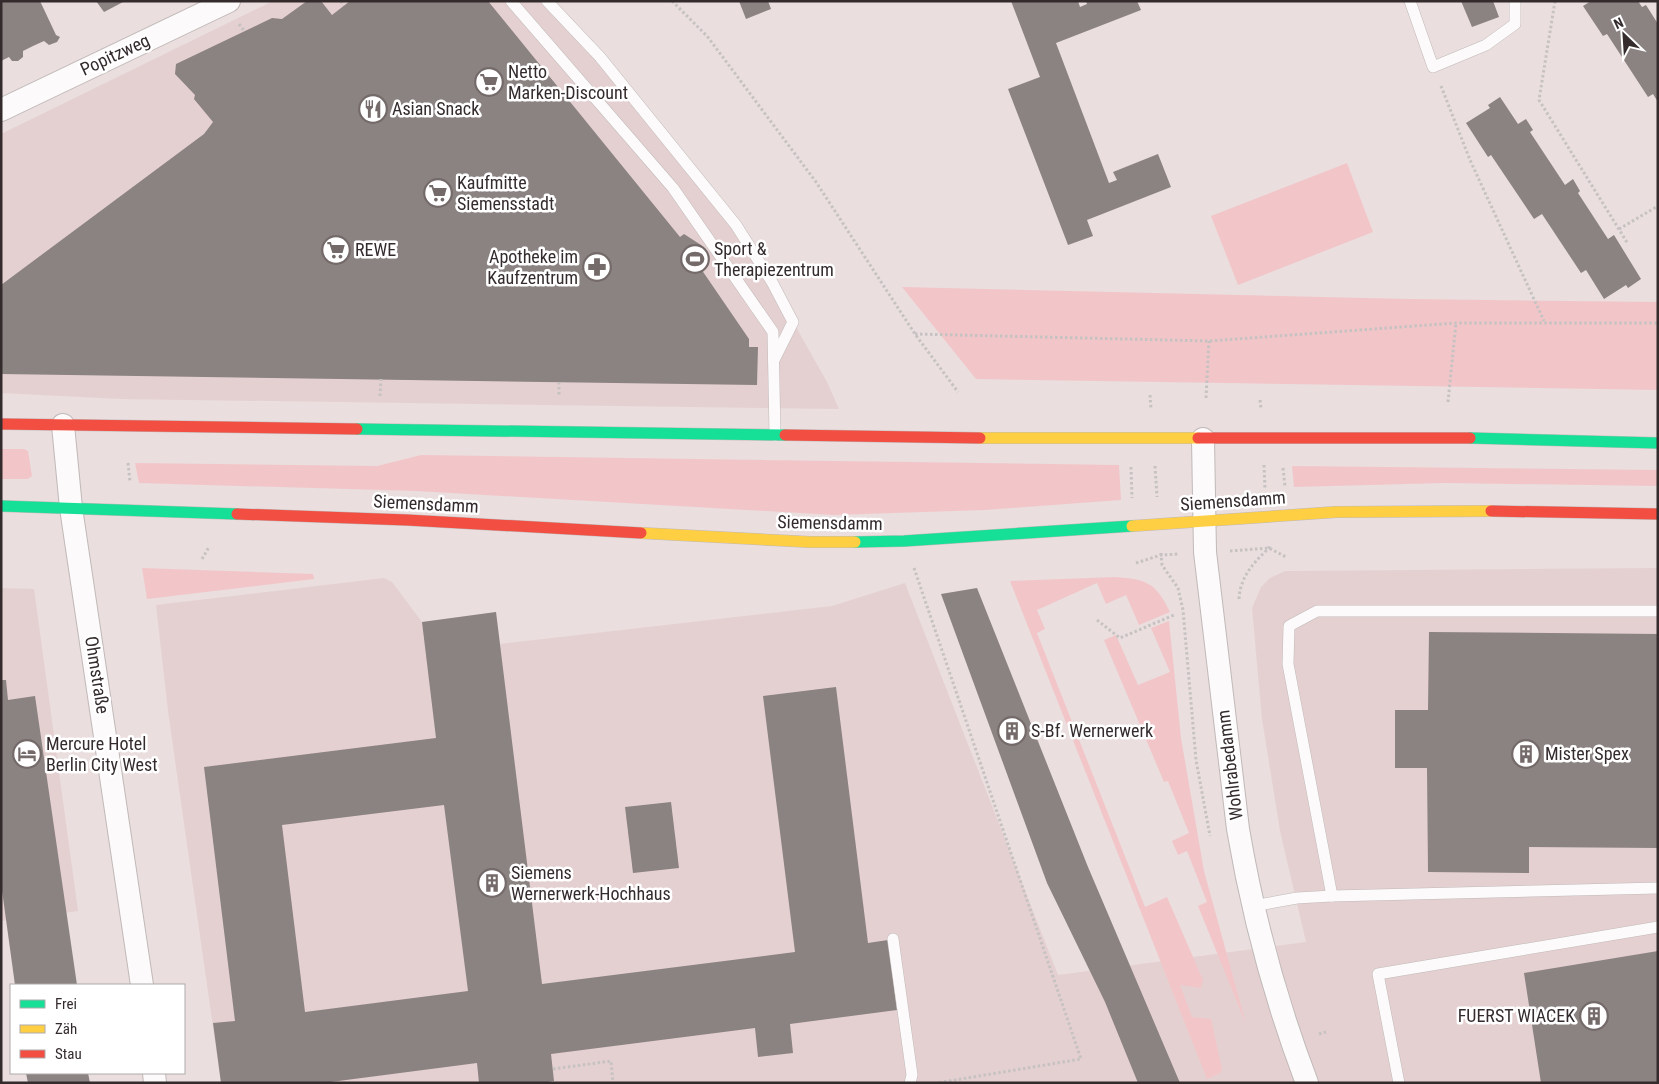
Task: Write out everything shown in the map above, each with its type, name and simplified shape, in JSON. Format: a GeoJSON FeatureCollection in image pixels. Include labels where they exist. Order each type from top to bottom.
{"type":"FeatureCollection","features":[{"type":"Feature","properties":{"kind":"main road"},"geometry":{"type":"LineString","coordinates":[[1,424],[776,435],[1203,439],[1452,438],[1658,443]]}},
{"type":"Feature","properties":{"kind":"main road","name":"Siemensdamm"},"geometry":{"type":"LineString","coordinates":[[1,506],[407,520],[800,542],[904,541],[1203,520],[1396,511],[1658,514]]}},
{"type":"Feature","properties":{"kind":"street","name":"Popitzweg"},"geometry":{"type":"LineString","coordinates":[[1,110],[229,1]]}},
{"type":"Feature","properties":{"kind":"street","name":"Ohmstraße"},"geometry":{"type":"LineString","coordinates":[[62,425],[71,508],[142,984]]}},
{"type":"Feature","properties":{"kind":"street","name":"Wohlrabedamm"},"geometry":{"type":"LineString","coordinates":[[1203,439],[1205,552],[1238,829],[1253,906],[1275,995],[1304,1082]]}},
{"type":"Feature","properties":{"kind":"lane"},"geometry":{"type":"LineString","coordinates":[[511,1],[673,188],[773,332],[776,435]]}},
{"type":"Feature","properties":{"kind":"lane"},"geometry":{"type":"LineString","coordinates":[[1410,1],[1433,67],[1486,45],[1515,24],[1515,1]]}},
{"type":"Feature","properties":{"kind":"lane"},"geometry":{"type":"LineString","coordinates":[[549,3],[600,57],[736,225],[772,282],[793,322],[774,362]]}},
{"type":"Feature","properties":{"kind":"lane"},"geometry":{"type":"LineString","coordinates":[[1332,896],[1288,664],[1289,626],[1317,611],[1658,611]]}},
{"type":"Feature","properties":{"kind":"lane"},"geometry":{"type":"LineString","coordinates":[[1253,906],[1297,898],[1332,896],[1658,888]]}},
{"type":"Feature","properties":{"kind":"lane"},"geometry":{"type":"LineString","coordinates":[[1399,1083],[1378,974],[1658,927]]}},
{"type":"Feature","properties":{"kind":"lane"},"geometry":{"type":"LineString","coordinates":[[893,939],[912,1075],[910,1083]]}},
{"type":"Feature","properties":{"kind":"path"},"geometry":{"type":"LineString","coordinates":[[341,1],[344,6]]}},
{"type":"Feature","properties":{"kind":"path"},"geometry":{"type":"LineString","coordinates":[[672,1],[707,36],[810,174],[915,334],[958,392]]}},
{"type":"Feature","properties":{"kind":"path"},"geometry":{"type":"LineString","coordinates":[[1555,1],[1539,100],[1628,244]]}},
{"type":"Feature","properties":{"kind":"path"},"geometry":{"type":"LineString","coordinates":[[1433,67],[1470,160],[1544,321]]}},
{"type":"Feature","properties":{"kind":"path"},"geometry":{"type":"LineString","coordinates":[[1619,229],[1658,206]]}},
{"type":"Feature","properties":{"kind":"path"},"geometry":{"type":"LineString","coordinates":[[915,334],[1209,341],[1456,323],[1544,321],[1658,322]]}},
{"type":"Feature","properties":{"kind":"path"},"geometry":{"type":"LineString","coordinates":[[1448,402],[1456,323]]}},
{"type":"Feature","properties":{"kind":"path"},"geometry":{"type":"LineString","coordinates":[[1206,398],[1209,341]]}},
{"type":"Feature","properties":{"kind":"path"},"geometry":{"type":"LineString","coordinates":[[380,396],[381,379]]}},
{"type":"Feature","properties":{"kind":"path"},"geometry":{"type":"LineString","coordinates":[[559,382],[560,397]]}},
{"type":"Feature","properties":{"kind":"path"},"geometry":{"type":"LineString","coordinates":[[128,463],[130,482]]}},
{"type":"Feature","properties":{"kind":"path"},"geometry":{"type":"LineString","coordinates":[[1131,466],[1132,499]]}},
{"type":"Feature","properties":{"kind":"path"},"geometry":{"type":"LineString","coordinates":[[1283,468],[1284,488]]}},
{"type":"Feature","properties":{"kind":"path"},"geometry":{"type":"LineString","coordinates":[[904,541],[1081,1059],[938,1083]]}},
{"type":"Feature","properties":{"kind":"path"},"geometry":{"type":"LineString","coordinates":[[202,559],[209,547]]}},
{"type":"Feature","properties":{"kind":"path"},"geometry":{"type":"LineString","coordinates":[[1097,620],[1120,638],[1174,615]]}},
{"type":"Feature","properties":{"kind":"path"},"geometry":{"type":"LineString","coordinates":[[1316,1027],[1319,1035],[1326,1032]]}},
{"type":"Feature","properties":{"kind":"path"},"geometry":{"type":"LineString","coordinates":[[553,1069],[611,1061],[613,1083]]}},
{"type":"Feature","properties":{"kind":"shaded area"},"geometry":{"type":"Polygon","coordinates":[[[273,1],[552,1],[730,210],[827,382],[839,409],[120,399],[1,393],[1,134],[273,1]]]}},
{"type":"Feature","properties":{"kind":"shaded area"},"geometry":{"type":"Polygon","coordinates":[[[1347,163],[1373,232],[1238,285],[1211,216],[1347,163]]]}},
{"type":"Feature","properties":{"kind":"shaded area"},"geometry":{"type":"Polygon","coordinates":[[[902,287],[1409,299],[1658,302],[1658,390],[976,379],[902,287]]]}},
{"type":"Feature","properties":{"kind":"shaded area"},"geometry":{"type":"Polygon","coordinates":[[[1,449],[24,449],[28,451],[32,476],[28,479],[1,479],[1,449]]]}},
{"type":"Feature","properties":{"kind":"shaded area"},"geometry":{"type":"Polygon","coordinates":[[[421,455],[1119,465],[1121,500],[985,510],[834,515],[416,491],[139,483],[135,463],[377,466],[421,455]]]}},
{"type":"Feature","properties":{"kind":"shaded area"},"geometry":{"type":"Polygon","coordinates":[[[1292,466],[1658,470],[1658,486],[1444,483],[1294,487],[1292,466]]]}},
{"type":"Feature","properties":{"kind":"shaded area"},"geometry":{"type":"Polygon","coordinates":[[[142,568],[313,574],[314,579],[147,599],[142,568]]]}},
{"type":"Feature","properties":{"kind":"shaded area"},"geometry":{"type":"Polygon","coordinates":[[[1658,568],[1658,1083],[221,1083],[168,711],[156,605],[384,578],[392,582],[422,622],[496,612],[500,644],[832,606],[905,583],[1058,975],[1306,942],[1280,831],[1262,719],[1252,608],[1261,587],[1270,578],[1285,571],[1658,568]]]}},
{"type":"Feature","properties":{"kind":"shaded area"},"geometry":{"type":"Polygon","coordinates":[[[1115,577],[1135,579],[1149,584],[1160,595],[1170,612],[1139,625],[1126,595],[1106,604],[1097,583],[1037,610],[1045,629],[1037,633],[1145,907],[1167,897],[1203,980],[1201,988],[1180,985],[1192,1017],[1211,1019],[1222,1069],[1220,1073],[1207,1079],[1010,581],[1115,577]]]}},
{"type":"Feature","properties":{"kind":"shaded area"},"geometry":{"type":"Polygon","coordinates":[[[1,588],[34,589],[78,911],[1,921],[1,588]]]}},
{"type":"Feature","properties":{"kind":"shaded area"},"geometry":{"type":"Polygon","coordinates":[[[1169,621],[1181,738],[1204,871],[1246,1024],[1198,906],[1207,902],[1187,851],[1178,855],[1172,841],[1189,833],[1168,781],[1164,782],[1104,640],[1116,635],[1138,685],[1170,672],[1151,628],[1169,621]]]}},
{"type":"Feature","properties":{"kind":"building"},"geometry":{"type":"Polygon","coordinates":[[[1,1],[40,1],[56,35],[60,37],[57,42],[49,45],[44,41],[33,46],[23,51],[23,57],[18,61],[12,61],[9,57],[1,61],[1,1]]]}},
{"type":"Feature","properties":{"kind":"building"},"geometry":{"type":"Polygon","coordinates":[[[96,1],[125,1],[104,12],[96,1]]]}},
{"type":"Feature","properties":{"kind":"building","name":"Kaufmitte Siemensstadt"},"geometry":{"type":"Polygon","coordinates":[[[307,1],[321,1],[332,15],[350,1],[488,1],[680,237],[684,234],[701,245],[708,255],[697,263],[749,339],[749,347],[758,347],[757,385],[1,374],[1,285],[204,134],[213,122],[194,99],[195,95],[175,74],[176,64],[272,18],[282,19],[307,1]]]}},
{"type":"Feature","properties":{"kind":"building"},"geometry":{"type":"Polygon","coordinates":[[[739,1],[768,1],[771,9],[746,19],[739,1]]]}},
{"type":"Feature","properties":{"kind":"building"},"geometry":{"type":"Polygon","coordinates":[[[1011,1],[1078,1],[1080,7],[1087,4],[1086,1],[1137,1],[1141,10],[1056,43],[1109,183],[1117,180],[1113,172],[1158,154],[1171,187],[1087,220],[1093,236],[1068,245],[1008,89],[1040,77],[1011,1]]]}},
{"type":"Feature","properties":{"kind":"building"},"geometry":{"type":"Polygon","coordinates":[[[1461,1],[1493,1],[1499,17],[1472,27],[1461,1]]]}},
{"type":"Feature","properties":{"kind":"building"},"geometry":{"type":"Polygon","coordinates":[[[1591,1],[1638,1],[1642,7],[1646,5],[1658,24],[1658,102],[1653,94],[1648,97],[1607,34],[1603,36],[1583,6],[1591,1]]]}},
{"type":"Feature","properties":{"kind":"building"},"geometry":{"type":"Polygon","coordinates":[[[1500,97],[1518,124],[1526,119],[1533,130],[1530,132],[1565,185],[1573,179],[1580,191],[1578,193],[1608,239],[1614,235],[1641,279],[1628,288],[1626,285],[1604,299],[1586,270],[1581,273],[1542,214],[1534,219],[1491,155],[1488,157],[1466,123],[1490,108],[1488,105],[1500,97]]]}},
{"type":"Feature","properties":{"kind":"building","name":"S-Bf. Wernerwerk"},"geometry":{"type":"Polygon","coordinates":[[[977,588],[1088,867],[1180,1083],[1138,1083],[1105,1002],[1047,883],[941,594],[977,588]]]}},
{"type":"Feature","properties":{"kind":"building","name":"Siemens Wernerwerk-Hochhaus"},"geometry":{"type":"Polygon","coordinates":[[[496,612],[542,984],[795,952],[763,696],[836,687],[868,943],[888,940],[897,1010],[790,1024],[793,1053],[758,1057],[755,1028],[551,1054],[554,1081],[542,1083],[479,1083],[477,1063],[323,1083],[221,1083],[213,1023],[235,1021],[204,767],[436,738],[422,622],[496,612]],[[444,805],[282,825],[305,1012],[468,991],[444,805]]]}},
{"type":"Feature","properties":{"kind":"building","name":"Mister Spex"},"geometry":{"type":"Polygon","coordinates":[[[1429,632],[1658,634],[1658,848],[1529,847],[1529,873],[1428,872],[1427,768],[1395,768],[1395,710],[1428,710],[1429,632]]]}},
{"type":"Feature","properties":{"kind":"building"},"geometry":{"type":"Polygon","coordinates":[[[1,680],[6,680],[8,700],[35,696],[77,984],[15,984],[1,883],[1,680]]]}},
{"type":"Feature","properties":{"kind":"building"},"geometry":{"type":"Polygon","coordinates":[[[671,802],[679,868],[633,873],[625,807],[671,802]]]}},
{"type":"Feature","properties":{"kind":"building","name":"FUERST WIACEK"},"geometry":{"type":"Polygon","coordinates":[[[1658,951],[1658,1083],[1541,1083],[1524,973],[1658,951]]]}},
{"type":"Feature","properties":{"kind":"building"},"geometry":{"type":"Polygon","coordinates":[[[26,1074],[88,1074],[90,1083],[28,1083],[26,1074]]]}},
{"type":"Feature","properties":{"kind":"traffic: fast"},"geometry":{"type":"LineString","coordinates":[[357,429],[785,435]]}},
{"type":"Feature","properties":{"kind":"traffic: fast"},"geometry":{"type":"LineString","coordinates":[[1470,438],[1658,443]]}},
{"type":"Feature","properties":{"kind":"traffic: fast"},"geometry":{"type":"LineString","coordinates":[[1,506],[237,514]]}},
{"type":"Feature","properties":{"kind":"traffic: fast"},"geometry":{"type":"LineString","coordinates":[[855,542],[904,541],[1132,526]]}},
{"type":"Feature","properties":{"kind":"traffic: slow"},"geometry":{"type":"LineString","coordinates":[[980,438],[1198,438]]}},
{"type":"Feature","properties":{"kind":"traffic: slow"},"geometry":{"type":"LineString","coordinates":[[1132,526],[1336,512],[1491,511]]}},
{"type":"Feature","properties":{"kind":"traffic: slow"},"geometry":{"type":"LineString","coordinates":[[641,533],[810,542],[855,542]]}},
{"type":"Feature","properties":{"kind":"traffic: jam"},"geometry":{"type":"LineString","coordinates":[[1,424],[357,429]]}},
{"type":"Feature","properties":{"kind":"traffic: jam"},"geometry":{"type":"LineString","coordinates":[[785,435],[980,438]]}},
{"type":"Feature","properties":{"kind":"traffic: jam"},"geometry":{"type":"LineString","coordinates":[[1198,438],[1470,438]]}},
{"type":"Feature","properties":{"kind":"traffic: jam"},"geometry":{"type":"LineString","coordinates":[[1491,511],[1658,514]]}},
{"type":"Feature","properties":{"kind":"traffic: jam"},"geometry":{"type":"LineString","coordinates":[[237,514],[407,520],[641,533]]}},
{"type":"Feature","properties":{"kind":"place","name":"Netto Marken-Discount"},"geometry":{"type":"Point","coordinates":[489,82]}},
{"type":"Feature","properties":{"kind":"place","name":"Asian Snack"},"geometry":{"type":"Point","coordinates":[373,109]}},
{"type":"Feature","properties":{"kind":"place","name":"Kaufmitte Siemensstadt"},"geometry":{"type":"Point","coordinates":[438,193]}},
{"type":"Feature","properties":{"kind":"place","name":"REWE"},"geometry":{"type":"Point","coordinates":[336,250]}},
{"type":"Feature","properties":{"kind":"place","name":"Sport & Therapiezentrum"},"geometry":{"type":"Point","coordinates":[695,259]}},
{"type":"Feature","properties":{"kind":"place","name":"Apotheke im Kaufzentrum"},"geometry":{"type":"Point","coordinates":[597,267]}},
{"type":"Feature","properties":{"kind":"place","name":"S-Bf. Wernerwerk"},"geometry":{"type":"Point","coordinates":[1012,731]}},
{"type":"Feature","properties":{"kind":"place","name":"Mercure Hotel Berlin City West"},"geometry":{"type":"Point","coordinates":[27,754]}},
{"type":"Feature","properties":{"kind":"place","name":"Mister Spex"},"geometry":{"type":"Point","coordinates":[1526,754]}},
{"type":"Feature","properties":{"kind":"place","name":"Siemens Wernerwerk-Hochhaus"},"geometry":{"type":"Point","coordinates":[492,883]}},
{"type":"Feature","properties":{"kind":"place","name":"FUERST WIACEK"},"geometry":{"type":"Point","coordinates":[1594,1016]}}]}
